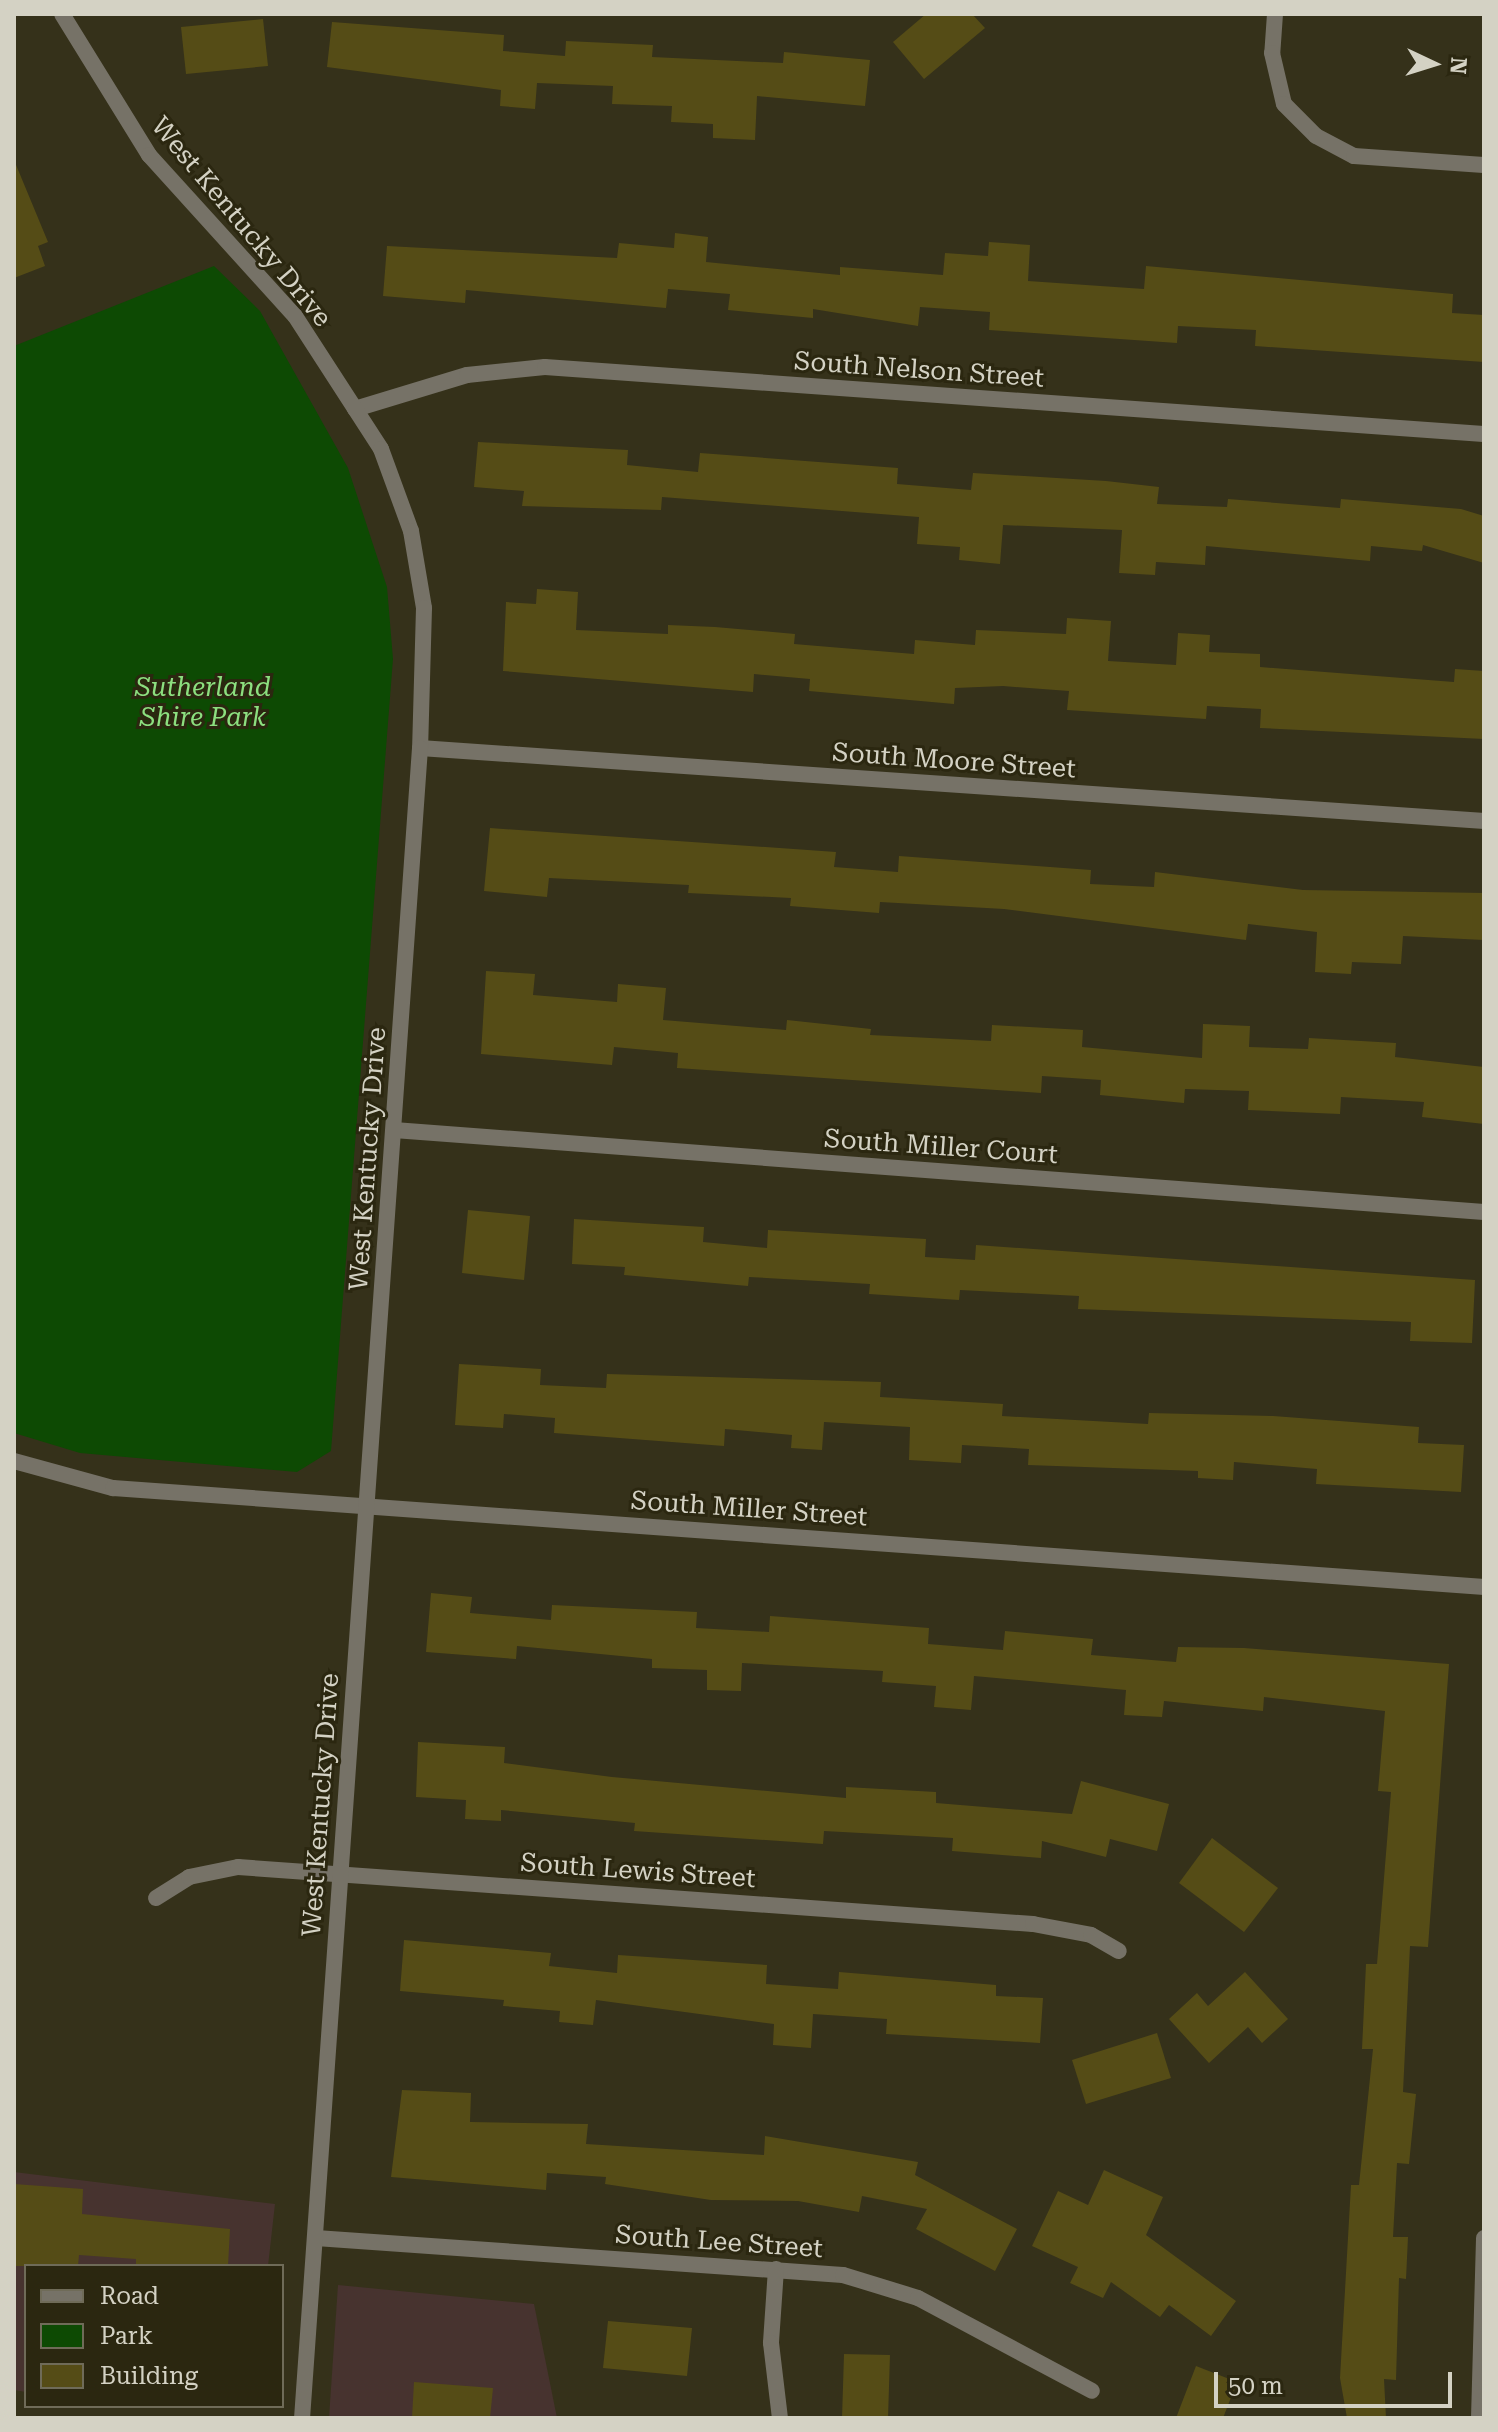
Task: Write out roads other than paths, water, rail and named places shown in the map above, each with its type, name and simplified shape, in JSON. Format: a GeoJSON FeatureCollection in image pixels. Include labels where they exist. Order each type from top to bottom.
{"type":"FeatureCollection","features":[{"type":"Feature","properties":{"kind":"street","name":"West Kentucky Drive"},"geometry":{"type":"LineString","coordinates":[[62,14],[149,155],[295,316],[355,409],[399,492],[419,570],[425,649],[420,748],[302,2418]]}},
{"type":"Feature","properties":{"kind":"street"},"geometry":{"type":"LineString","coordinates":[[1275,14],[1272,53],[1284,104],[1316,136],[1354,156],[1484,165]]}},
{"type":"Feature","properties":{"kind":"street","name":"South Nelson Street"},"geometry":{"type":"LineString","coordinates":[[355,409],[467,375],[545,367],[1484,434]]}},
{"type":"Feature","properties":{"kind":"street","name":"South Moore Street"},"geometry":{"type":"LineString","coordinates":[[420,748],[1484,821]]}},
{"type":"Feature","properties":{"kind":"street","name":"South Miller Court"},"geometry":{"type":"LineString","coordinates":[[394,1130],[1484,1212]]}},
{"type":"Feature","properties":{"kind":"street","name":"South Miller Street"},"geometry":{"type":"LineString","coordinates":[[14,1461],[113,1488],[1484,1587]]}},
{"type":"Feature","properties":{"kind":"street","name":"South Lewis Street"},"geometry":{"type":"LineString","coordinates":[[156,1898],[220,1868],[341,1873],[1033,1924],[1091,1935],[1119,1951]]}},
{"type":"Feature","properties":{"kind":"street","name":"South Lee Street"},"geometry":{"type":"LineString","coordinates":[[316,2238],[843,2275],[918,2298],[1092,2391]]}},
{"type":"Feature","properties":{"kind":"street"},"geometry":{"type":"LineString","coordinates":[[1479,2418],[1484,2238]]}},
{"type":"Feature","properties":{"kind":"street"},"geometry":{"type":"LineString","coordinates":[[776,2269],[771,2343],[780,2418]]}},
{"type":"Feature","properties":{"kind":"park label","name":"Sutherland Shire Park"},"geometry":{"type":"Point","coordinates":[203,703]}}]}
